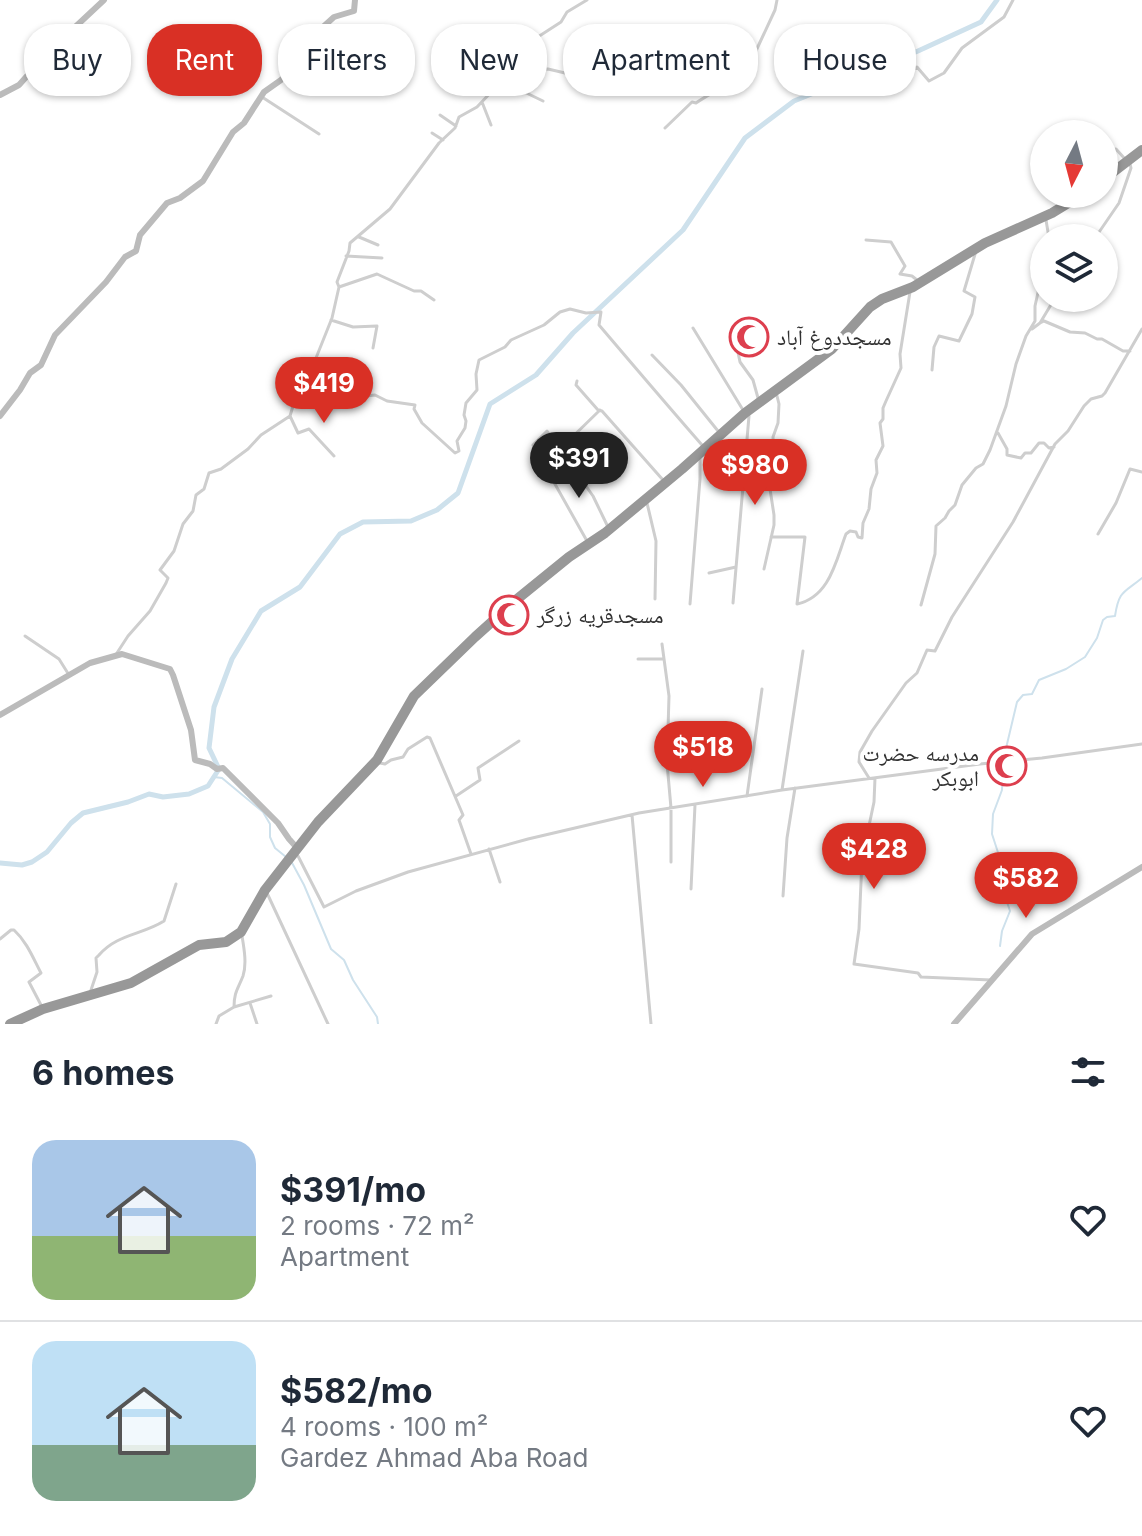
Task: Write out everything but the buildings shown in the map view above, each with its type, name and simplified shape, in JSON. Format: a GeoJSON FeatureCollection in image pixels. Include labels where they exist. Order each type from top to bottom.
{"type":"FeatureCollection","features":[{"type":"Feature","properties":{"kind":"highway"},"geometry":{"type":"LineString","coordinates":[[1118,168],[1142,150]]}},
{"type":"Feature","properties":{"kind":"highway"},"geometry":{"type":"LineString","coordinates":[[10,1024],[43,1009],[131,983],[199,945],[226,942],[241,932],[265,890],[318,822],[377,760],[414,696],[516,600],[646,499],[751,408],[832,349],[870,307],[915,285],[977,248],[1060,208]]}},
{"type":"Feature","properties":{"kind":"street"},"geometry":{"type":"LineString","coordinates":[[0,95],[19,85],[61,53],[73,29],[104,0]]}},
{"type":"Feature","properties":{"kind":"street"},"geometry":{"type":"LineString","coordinates":[[262,95],[289,70],[291,56],[334,17],[354,11],[355,0]]}},
{"type":"Feature","properties":{"kind":"street"},"geometry":{"type":"LineString","coordinates":[[547,31],[561,22],[567,12],[587,0]]}},
{"type":"Feature","properties":{"kind":"street"},"geometry":{"type":"LineString","coordinates":[[758,47],[777,0]]}},
{"type":"Feature","properties":{"kind":"street"},"geometry":{"type":"LineString","coordinates":[[916,68],[920,68],[929,81],[944,73],[962,48],[1004,17],[1013,0]]}},
{"type":"Feature","properties":{"kind":"street"},"geometry":{"type":"LineString","coordinates":[[0,416],[30,373],[41,365],[55,335],[106,282],[125,257],[136,251],[140,235],[167,203],[180,198],[203,181],[233,132],[244,123],[261,96],[319,134]]}},
{"type":"Feature","properties":{"kind":"street"},"geometry":{"type":"LineString","coordinates":[[115,656],[150,611],[166,583],[168,578],[160,570],[174,551],[183,524],[193,511],[196,495],[204,489],[209,473],[221,469],[261,435],[290,416],[299,386],[312,366],[331,320],[339,287],[337,282],[350,243],[390,209],[462,115],[488,96]]}},
{"type":"Feature","properties":{"kind":"street"},"geometry":{"type":"LineString","coordinates":[[533,96],[543,101]]}},
{"type":"Feature","properties":{"kind":"street"},"geometry":{"type":"LineString","coordinates":[[665,128],[692,102],[708,96]]}},
{"type":"Feature","properties":{"kind":"street"},"geometry":{"type":"LineString","coordinates":[[482,102],[491,125]]}},
{"type":"Feature","properties":{"kind":"street"},"geometry":{"type":"LineString","coordinates":[[440,115],[456,126]]}},
{"type":"Feature","properties":{"kind":"street"},"geometry":{"type":"LineString","coordinates":[[432,133],[443,140]]}},
{"type":"Feature","properties":{"kind":"street"},"geometry":{"type":"LineString","coordinates":[[1105,224],[1119,203],[1131,168],[1118,151]]}},
{"type":"Feature","properties":{"kind":"street"},"geometry":{"type":"LineString","coordinates":[[1046,217],[1047,224]]}},
{"type":"Feature","properties":{"kind":"street"},"geometry":{"type":"LineString","coordinates":[[359,237],[378,245]]}},
{"type":"Feature","properties":{"kind":"street"},"geometry":{"type":"LineString","coordinates":[[771,537],[805,537],[797,604],[818,592],[833,574],[846,534],[856,532],[862,538],[877,473],[876,460],[883,446],[880,423],[883,408],[901,368],[904,325],[915,285],[912,276],[900,274],[905,266],[891,242],[866,240]]}},
{"type":"Feature","properties":{"kind":"street"},"geometry":{"type":"LineString","coordinates":[[932,370],[934,347],[939,336],[959,341],[972,314],[975,297],[964,291],[977,248]]}},
{"type":"Feature","properties":{"kind":"street"},"geometry":{"type":"LineString","coordinates":[[346,256],[382,258]]}},
{"type":"Feature","properties":{"kind":"street"},"geometry":{"type":"LineString","coordinates":[[339,287],[377,274],[414,291],[421,291],[434,300]]}},
{"type":"Feature","properties":{"kind":"street"},"geometry":{"type":"LineString","coordinates":[[312,366],[338,376],[338,399],[375,395],[387,401],[415,405],[422,423],[455,453],[459,451],[457,441],[465,428],[466,403],[477,390],[479,360],[505,347],[511,340],[544,325],[560,312],[576,309],[586,313],[601,312],[599,325],[702,450],[690,604]]}},
{"type":"Feature","properties":{"kind":"street"},"geometry":{"type":"LineString","coordinates":[[1032,329],[1035,312]]}},
{"type":"Feature","properties":{"kind":"street"},"geometry":{"type":"LineString","coordinates":[[921,605],[935,554],[936,526],[955,505],[969,475],[983,464],[997,433],[1026,336],[1047,312]]}},
{"type":"Feature","properties":{"kind":"street"},"geometry":{"type":"LineString","coordinates":[[331,320],[353,327],[377,326],[373,348]]}},
{"type":"Feature","properties":{"kind":"street"},"geometry":{"type":"LineString","coordinates":[[1040,323],[1044,321],[1070,332],[1085,333],[1123,351],[1130,351]]}},
{"type":"Feature","properties":{"kind":"street"},"geometry":{"type":"LineString","coordinates":[[693,328],[751,408]]}},
{"type":"Feature","properties":{"kind":"street"},"geometry":{"type":"LineString","coordinates":[[869,778],[859,762],[860,752],[872,731],[906,683],[917,673],[927,650],[935,651],[952,617],[1013,522],[1059,439],[1091,399],[1105,393],[1142,329]]}},
{"type":"Feature","properties":{"kind":"street"},"geometry":{"type":"LineString","coordinates":[[733,603],[753,380],[740,362],[736,343],[751,339]]}},
{"type":"Feature","properties":{"kind":"street"},"geometry":{"type":"LineString","coordinates":[[652,355],[721,434]]}},
{"type":"Feature","properties":{"kind":"street"},"geometry":{"type":"LineString","coordinates":[[577,381],[576,385],[665,483]]}},
{"type":"Feature","properties":{"kind":"street"},"geometry":{"type":"LineString","coordinates":[[764,569],[774,515],[770,489],[774,462],[773,437],[778,423],[776,390]]}},
{"type":"Feature","properties":{"kind":"street"},"geometry":{"type":"LineString","coordinates":[[560,449],[600,409]]}},
{"type":"Feature","properties":{"kind":"street"},"geometry":{"type":"LineString","coordinates":[[290,416],[298,433],[309,429],[334,456]]}},
{"type":"Feature","properties":{"kind":"street"},"geometry":{"type":"LineString","coordinates":[[589,544],[533,445],[547,431],[593,496],[609,529]]}},
{"type":"Feature","properties":{"kind":"street"},"geometry":{"type":"LineString","coordinates":[[997,433],[1007,449],[1007,455],[1016,458],[1031,453],[1039,443],[1054,447]]}},
{"type":"Feature","properties":{"kind":"street"},"geometry":{"type":"LineString","coordinates":[[1098,534],[1116,503],[1130,469],[1142,472]]}},
{"type":"Feature","properties":{"kind":"street"},"geometry":{"type":"LineString","coordinates":[[646,499],[656,535],[655,599]]}},
{"type":"Feature","properties":{"kind":"street"},"geometry":{"type":"LineString","coordinates":[[709,573],[736,567]]}},
{"type":"Feature","properties":{"kind":"street"},"geometry":{"type":"LineString","coordinates":[[25,636],[59,659],[69,675]]}},
{"type":"Feature","properties":{"kind":"street"},"geometry":{"type":"LineString","coordinates":[[662,644],[669,696],[667,763],[671,862]]}},
{"type":"Feature","properties":{"kind":"street"},"geometry":{"type":"LineString","coordinates":[[782,790],[803,651]]}},
{"type":"Feature","properties":{"kind":"street"},"geometry":{"type":"LineString","coordinates":[[0,715],[90,663],[122,654],[170,669],[191,730],[195,760],[220,769],[278,823],[297,851],[323,907],[379,882],[471,854],[632,815],[795,788],[1142,744]]}},
{"type":"Feature","properties":{"kind":"street"},"geometry":{"type":"LineString","coordinates":[[638,659],[663,659]]}},
{"type":"Feature","properties":{"kind":"street"},"geometry":{"type":"LineString","coordinates":[[747,796],[762,689]]}},
{"type":"Feature","properties":{"kind":"street"},"geometry":{"type":"LineString","coordinates":[[377,760],[382,764],[400,759],[408,749],[429,737],[463,815],[459,820],[471,854]]}},
{"type":"Feature","properties":{"kind":"street"},"geometry":{"type":"LineString","coordinates":[[456,796],[480,780],[478,768],[519,741]]}},
{"type":"Feature","properties":{"kind":"street"},"geometry":{"type":"LineString","coordinates":[[875,778],[874,802],[862,859],[854,964],[918,973],[923,977],[992,980]]}},
{"type":"Feature","properties":{"kind":"street"},"geometry":{"type":"LineString","coordinates":[[783,896],[787,838],[795,788]]}},
{"type":"Feature","properties":{"kind":"street"},"geometry":{"type":"LineString","coordinates":[[691,889],[695,804]]}},
{"type":"Feature","properties":{"kind":"street"},"geometry":{"type":"LineString","coordinates":[[632,815],[651,1024]]}},
{"type":"Feature","properties":{"kind":"street"},"geometry":{"type":"LineString","coordinates":[[489,849],[500,882]]}},
{"type":"Feature","properties":{"kind":"street"},"geometry":{"type":"LineString","coordinates":[[954,1024],[1032,934],[1142,867]]}},
{"type":"Feature","properties":{"kind":"street"},"geometry":{"type":"LineString","coordinates":[[91,994],[97,972],[96,958],[118,939],[164,921],[176,884]]}},
{"type":"Feature","properties":{"kind":"street"},"geometry":{"type":"LineString","coordinates":[[265,890],[328,1024]]}},
{"type":"Feature","properties":{"kind":"street"},"geometry":{"type":"LineString","coordinates":[[0,939],[13,929],[29,949],[41,973],[29,982],[43,1009]]}},
{"type":"Feature","properties":{"kind":"street"},"geometry":{"type":"LineString","coordinates":[[234,1007],[234,996],[244,974],[245,949],[241,932]]}},
{"type":"Feature","properties":{"kind":"street"},"geometry":{"type":"LineString","coordinates":[[216,1024],[219,1016],[234,1007],[271,996]]}},
{"type":"Feature","properties":{"kind":"street"},"geometry":{"type":"LineString","coordinates":[[250,1003],[257,1024]]}},
{"type":"Feature","properties":{"kind":"waterway"},"geometry":{"type":"LineString","coordinates":[[0,863],[22,865],[32,862],[47,852],[83,813],[149,794],[163,797],[189,794],[208,786],[219,769],[209,748],[214,707],[232,659],[261,611],[300,587],[340,534],[363,522],[411,521],[437,510],[458,493],[490,404],[536,375],[573,333],[683,230],[745,138],[794,101],[981,22],[997,0]]}},
{"type":"Feature","properties":{"kind":"waterway"},"geometry":{"type":"LineString","coordinates":[[1003,761],[1017,702],[1023,695],[1032,694],[1039,680],[1085,657],[1097,638],[1103,620],[1115,616],[1121,597],[1142,578]]}},
{"type":"Feature","properties":{"kind":"waterway"},"geometry":{"type":"LineString","coordinates":[[1000,946],[1010,911],[1005,896],[1003,868],[992,834],[993,814],[1002,790],[1003,764]]}},
{"type":"Feature","properties":{"kind":"waterway"},"geometry":{"type":"LineString","coordinates":[[214,777],[222,778],[263,812],[270,824],[270,837],[275,848],[286,857]]}},
{"type":"Feature","properties":{"kind":"waterway"},"geometry":{"type":"LineString","coordinates":[[291,861],[331,949],[344,960],[377,1017],[378,1024]]}},
{"type":"Feature","properties":{"kind":"place","name":"مسجددوغ آباد"},"geometry":{"type":"Point","coordinates":[749,337]}},
{"type":"Feature","properties":{"kind":"place","name":"مسجدقریه زرگر"},"geometry":{"type":"Point","coordinates":[509,615]}},
{"type":"Feature","properties":{"kind":"place","name":"مدرسه حضرت ابوبکر"},"geometry":{"type":"Point","coordinates":[1007,766]}}]}
